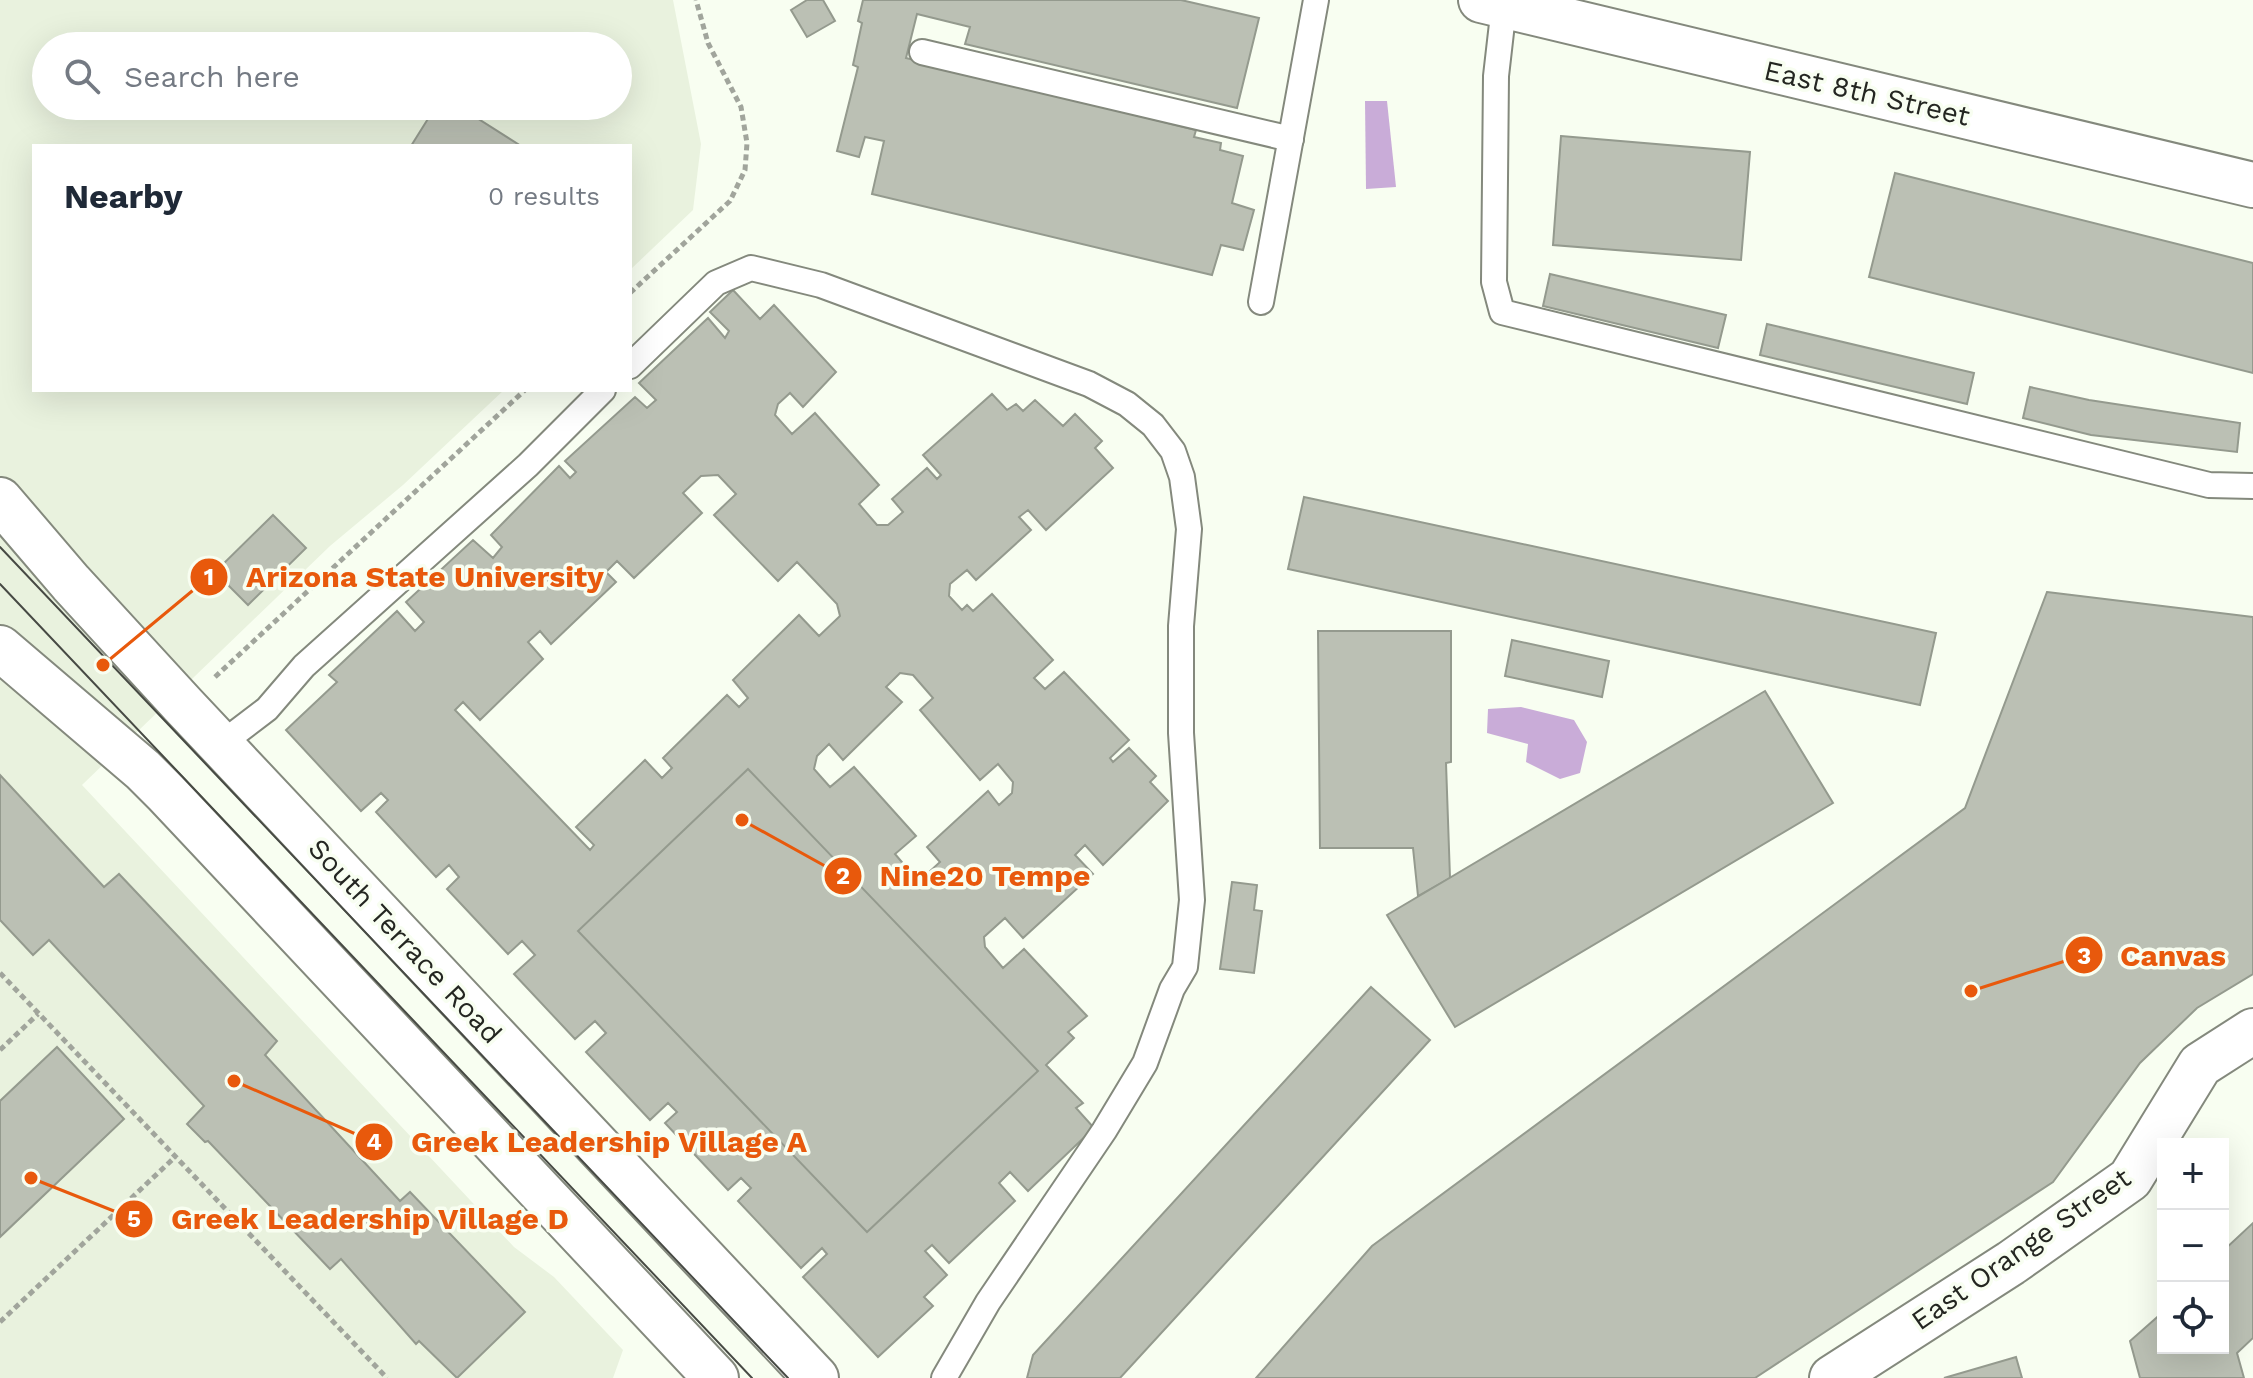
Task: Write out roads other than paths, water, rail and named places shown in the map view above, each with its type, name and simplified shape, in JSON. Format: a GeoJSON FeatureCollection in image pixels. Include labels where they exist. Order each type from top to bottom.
{"type":"FeatureCollection","features":[{"type":"Feature","properties":{"kind":"street","name":"East 8th Street"},"geometry":{"type":"LineString","coordinates":[[1493,3],[2253,185]]}},
{"type":"Feature","properties":{"kind":"street","name":"South Terrace Road"},"geometry":{"type":"LineString","coordinates":[[0,500],[183,705],[816,1378]]}},
{"type":"Feature","properties":{"kind":"street"},"geometry":{"type":"LineString","coordinates":[[0,648],[159,785],[716,1378]]}},
{"type":"Feature","properties":{"kind":"street","name":"East Orange Street"},"geometry":{"type":"LineString","coordinates":[[1832,1378],[2011,1263],[2130,1179],[2200,1065],[2253,1031]]}},
{"type":"Feature","properties":{"kind":"lane"},"geometry":{"type":"LineString","coordinates":[[1261,302],[1316,0]]}},
{"type":"Feature","properties":{"kind":"lane"},"geometry":{"type":"LineString","coordinates":[[1493,3],[1496,76],[1494,282],[1502,312],[2209,485],[2253,486]]}},
{"type":"Feature","properties":{"kind":"lane"},"geometry":{"type":"LineString","coordinates":[[922,52],[1291,139]]}},
{"type":"Feature","properties":{"kind":"lane"},"geometry":{"type":"LineString","coordinates":[[632,364],[716,283],[751,268],[821,285],[1089,384],[1127,404],[1153,425],[1173,451],[1182,477],[1189,529],[1181,626],[1181,733],[1192,900],[1185,967],[1172,989],[1145,1063],[1104,1131],[988,1302],[944,1378]]}},
{"type":"Feature","properties":{"kind":"lane"},"geometry":{"type":"LineString","coordinates":[[221,744],[267,709],[304,666],[528,465],[601,392]]}},
{"type":"Feature","properties":{"kind":"tram line"},"geometry":{"type":"LineString","coordinates":[[0,547],[788,1378]]}},
{"type":"Feature","properties":{"kind":"tram line"},"geometry":{"type":"LineString","coordinates":[[0,584],[752,1378]]}},
{"type":"Feature","properties":{"kind":"place","name":"Arizona State University"},"geometry":{"type":"Point","coordinates":[103,665]}},
{"type":"Feature","properties":{"kind":"place","name":"Nine20 Tempe"},"geometry":{"type":"Point","coordinates":[742,820]}},
{"type":"Feature","properties":{"kind":"place","name":"Canvas"},"geometry":{"type":"Point","coordinates":[1971,991]}},
{"type":"Feature","properties":{"kind":"place","name":"Greek Leadership Village A"},"geometry":{"type":"Point","coordinates":[234,1081]}},
{"type":"Feature","properties":{"kind":"place","name":"Greek Leadership Village D"},"geometry":{"type":"Point","coordinates":[31,1178]}}]}
